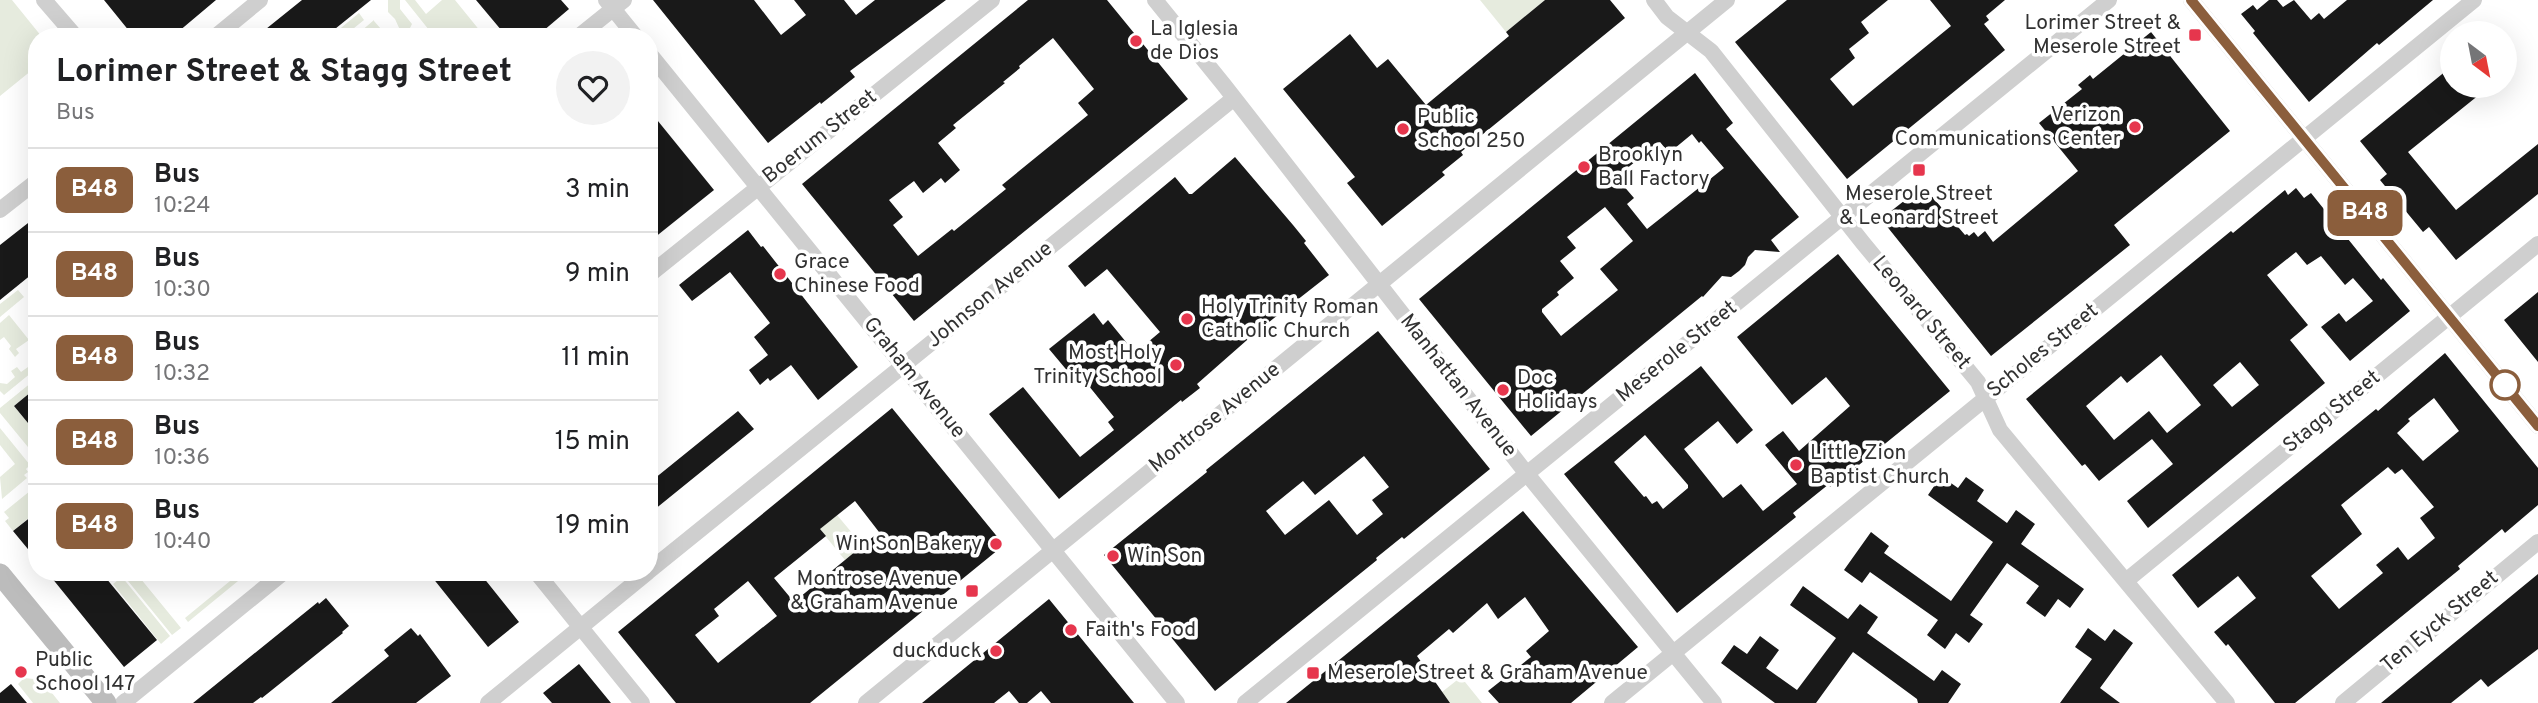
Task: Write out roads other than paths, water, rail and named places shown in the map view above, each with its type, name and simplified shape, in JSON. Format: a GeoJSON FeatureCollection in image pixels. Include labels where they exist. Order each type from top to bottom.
{"type":"FeatureCollection","features":[{"type":"Feature","properties":{"kind":"main road"},"geometry":{"type":"LineString","coordinates":[[0,574],[106,703]]}},
{"type":"Feature","properties":{"kind":"street"},"geometry":{"type":"LineString","coordinates":[[44,0],[68,28]]}},
{"type":"Feature","properties":{"kind":"street"},"geometry":{"type":"LineString","coordinates":[[226,28],[260,0]]}},
{"type":"Feature","properties":{"kind":"street","name":"Boerum Street"},"geometry":{"type":"LineString","coordinates":[[658,268],[992,0]]}},
{"type":"Feature","properties":{"kind":"street","name":"Manhattan Avenue"},"geometry":{"type":"LineString","coordinates":[[1155,0],[1527,474],[1714,703]]}},
{"type":"Feature","properties":{"kind":"street","name":"Leonard Street"},"geometry":{"type":"LineString","coordinates":[[1654,0],[1667,17],[1711,51],[1978,382],[2000,430],[2227,703]]}},
{"type":"Feature","properties":{"kind":"street","name":"Montrose Avenue"},"geometry":{"type":"LineString","coordinates":[[866,703],[1727,0]]}},
{"type":"Feature","properties":{"kind":"street","name":"Meserole Street"},"geometry":{"type":"LineString","coordinates":[[1245,703],[2109,0]]}},
{"type":"Feature","properties":{"kind":"street"},"geometry":{"type":"LineString","coordinates":[[2191,0],[2538,426]]}},
{"type":"Feature","properties":{"kind":"street","name":"Scholes Street"},"geometry":{"type":"LineString","coordinates":[[1612,703],[2474,0]]}},
{"type":"Feature","properties":{"kind":"street"},"geometry":{"type":"LineString","coordinates":[[588,28],[614,3],[630,28]]}},
{"type":"Feature","properties":{"kind":"street","name":"Graham Avenue"},"geometry":{"type":"LineString","coordinates":[[658,64],[1177,703]]}},
{"type":"Feature","properties":{"kind":"street","name":"Johnson Avenue"},"geometry":{"type":"LineString","coordinates":[[658,565],[1233,99]]}},
{"type":"Feature","properties":{"kind":"street"},"geometry":{"type":"LineString","coordinates":[[0,210],[28,188]]}},
{"type":"Feature","properties":{"kind":"street","name":"Stagg Street"},"geometry":{"type":"LineString","coordinates":[[2127,580],[2538,244]]}},
{"type":"Feature","properties":{"kind":"street","name":"Ten Eyck Street"},"geometry":{"type":"LineString","coordinates":[[2343,703],[2538,542]]}},
{"type":"Feature","properties":{"kind":"street"},"geometry":{"type":"LineString","coordinates":[[123,703],[273,581]]}},
{"type":"Feature","properties":{"kind":"street"},"geometry":{"type":"LineString","coordinates":[[543,581],[642,703]]}},
{"type":"Feature","properties":{"kind":"street","name":"Johnson Avenue"},"geometry":{"type":"LineString","coordinates":[[488,703],[638,581]]}},
{"type":"Feature","properties":{"kind":"place","name":"Lorimer Street & Meserole Street"},"geometry":{"type":"Point","coordinates":[2195,35]}},
{"type":"Feature","properties":{"kind":"place","name":"La Iglesia de Dios"},"geometry":{"type":"Point","coordinates":[1136,41]}},
{"type":"Feature","properties":{"kind":"place","name":"Verizon Communications Center"},"geometry":{"type":"Point","coordinates":[2135,127]}},
{"type":"Feature","properties":{"kind":"place","name":"Public School 250"},"geometry":{"type":"Point","coordinates":[1403,129]}},
{"type":"Feature","properties":{"kind":"place","name":"Brooklyn Ball Factory"},"geometry":{"type":"Point","coordinates":[1584,167]}},
{"type":"Feature","properties":{"kind":"place","name":"Meserole Street & Leonard Street"},"geometry":{"type":"Point","coordinates":[1919,170]}},
{"type":"Feature","properties":{"kind":"place","name":"Grace Chinese Food"},"geometry":{"type":"Point","coordinates":[780,274]}},
{"type":"Feature","properties":{"kind":"place","name":"Holy Trinity Roman Catholic Church"},"geometry":{"type":"Point","coordinates":[1187,319]}},
{"type":"Feature","properties":{"kind":"place","name":"Most Holy Trinity School"},"geometry":{"type":"Point","coordinates":[1176,365]}},
{"type":"Feature","properties":{"kind":"place","name":"Doc Holidays"},"geometry":{"type":"Point","coordinates":[1503,390]}},
{"type":"Feature","properties":{"kind":"place","name":"Little Zion Baptist Church"},"geometry":{"type":"Point","coordinates":[1796,465]}},
{"type":"Feature","properties":{"kind":"place","name":"Win Son Bakery"},"geometry":{"type":"Point","coordinates":[996,544]}},
{"type":"Feature","properties":{"kind":"place","name":"Win Son"},"geometry":{"type":"Point","coordinates":[1113,556]}},
{"type":"Feature","properties":{"kind":"place","name":"Montrose Avenue & Graham Avenue"},"geometry":{"type":"Point","coordinates":[972,591]}},
{"type":"Feature","properties":{"kind":"place","name":"Faith's Food"},"geometry":{"type":"Point","coordinates":[1071,630]}},
{"type":"Feature","properties":{"kind":"place","name":"duckduck"},"geometry":{"type":"Point","coordinates":[996,651]}},
{"type":"Feature","properties":{"kind":"place","name":"Public School 147"},"geometry":{"type":"Point","coordinates":[21,672]}},
{"type":"Feature","properties":{"kind":"place","name":"Meserole Street & Graham Avenue"},"geometry":{"type":"Point","coordinates":[1313,673]}}]}
